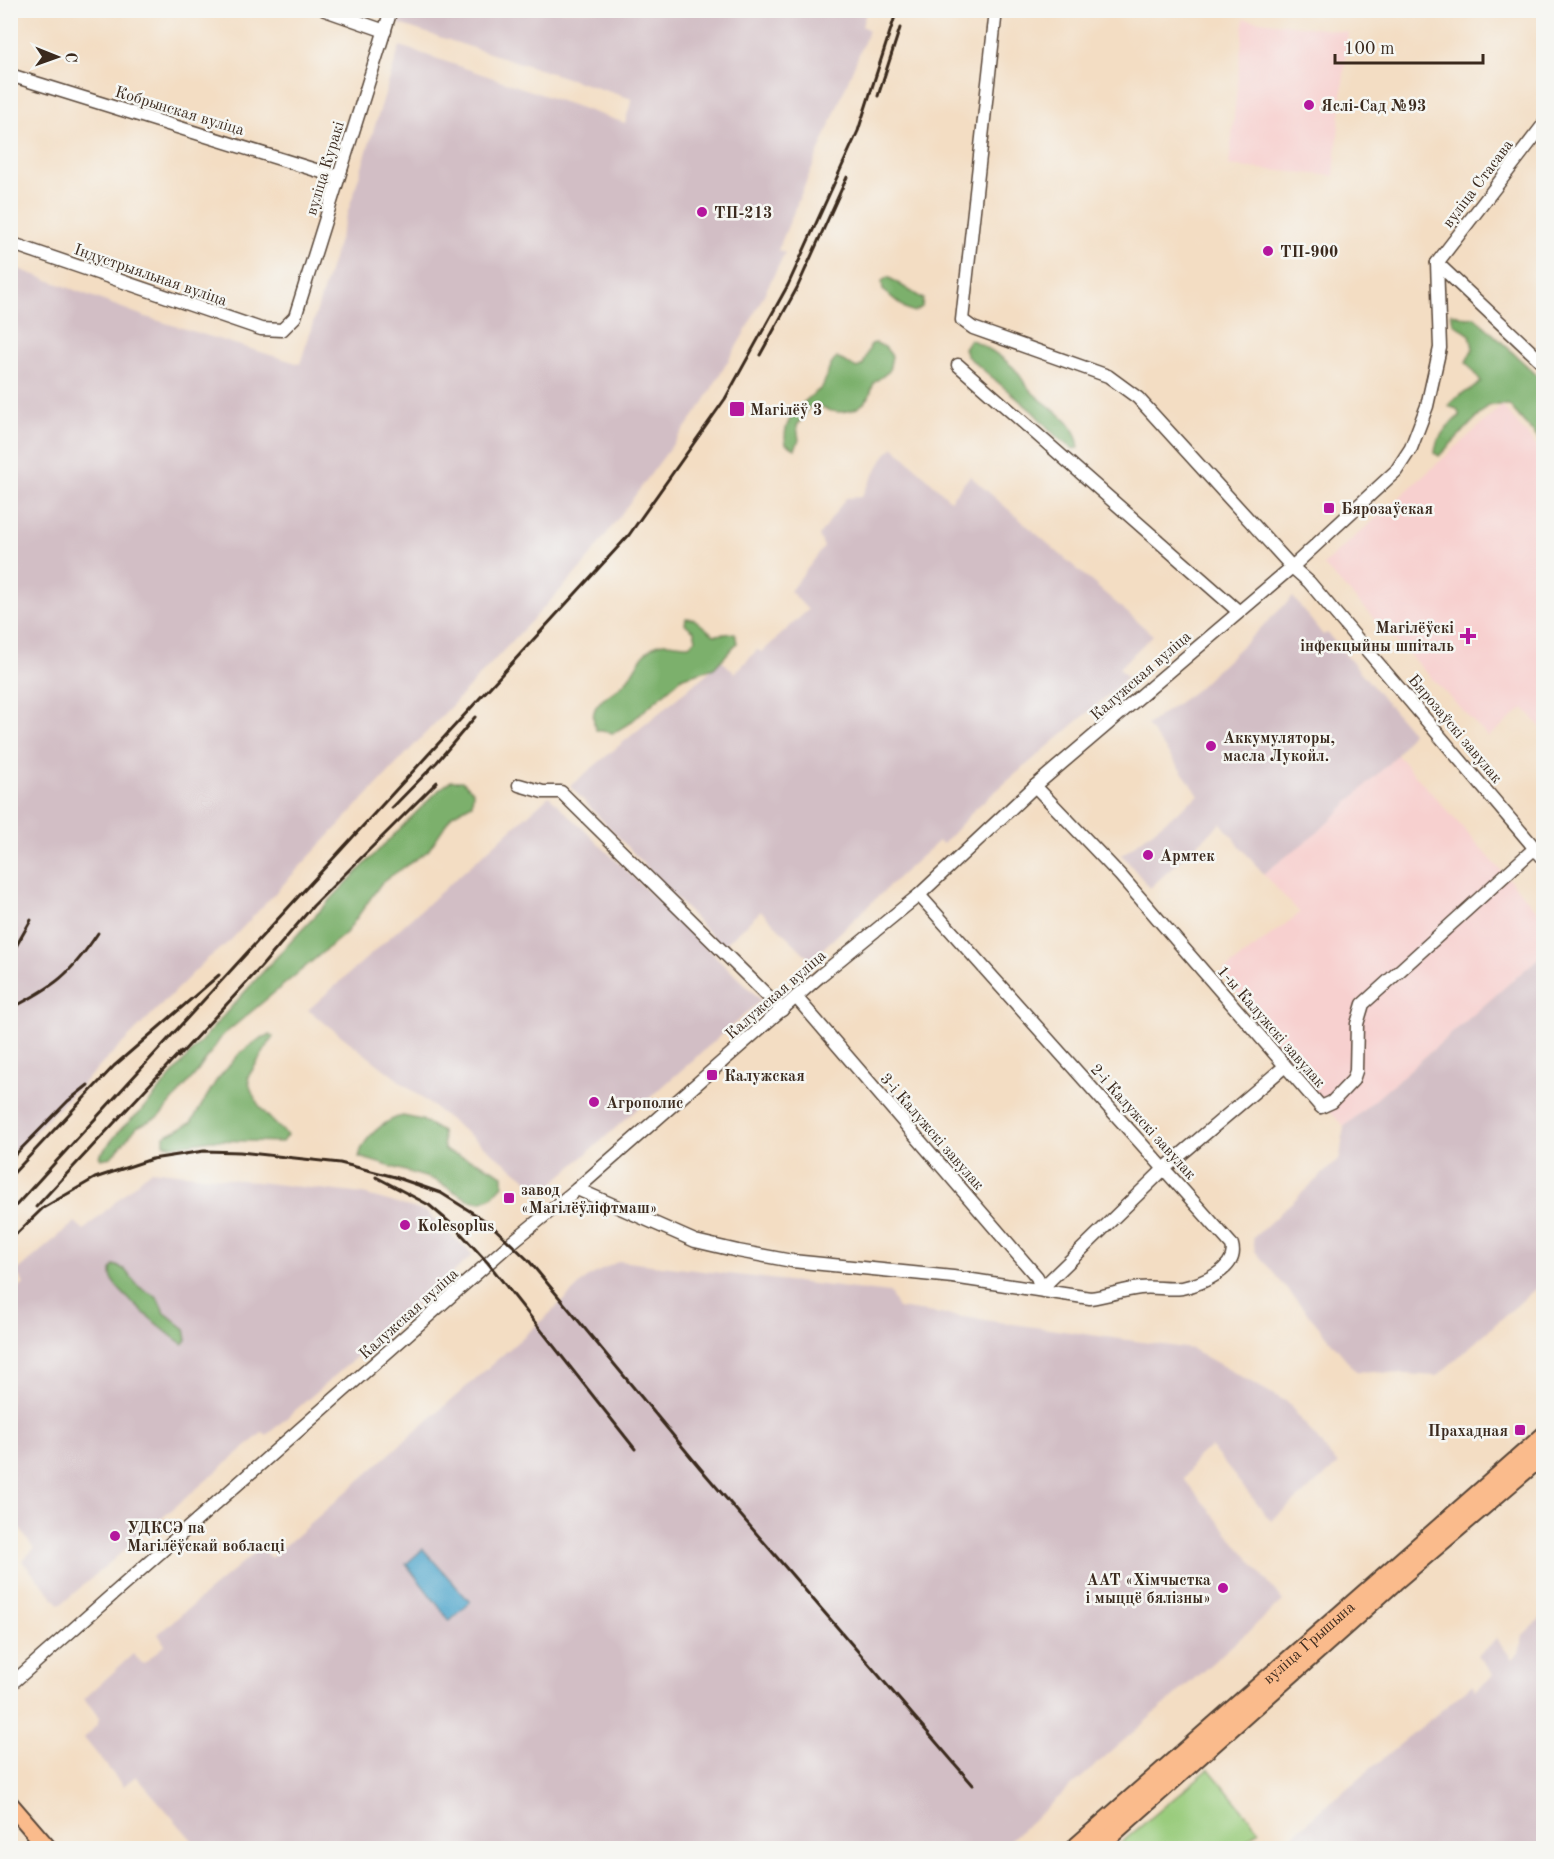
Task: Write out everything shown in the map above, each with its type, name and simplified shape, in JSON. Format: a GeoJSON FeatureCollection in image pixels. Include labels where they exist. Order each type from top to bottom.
{"type":"FeatureCollection","features":[{"type":"Feature","properties":{"kind":"main road","name":"вуліца Грышына"},"geometry":{"type":"LineString","coordinates":[[1074,1848],[1544,1435]]}},
{"type":"Feature","properties":{"kind":"main road","name":"вуліца Грышына"},"geometry":{"type":"LineString","coordinates":[[1097,1848],[1395,1582],[1544,1455]]}},
{"type":"Feature","properties":{"kind":"main road"},"geometry":{"type":"LineString","coordinates":[[10,1804],[48,1848]]}},
{"type":"Feature","properties":{"kind":"main road"},"geometry":{"type":"LineString","coordinates":[[10,1821],[33,1848]]}},
{"type":"Feature","properties":{"kind":"street"},"geometry":{"type":"LineString","coordinates":[[325,10],[384,31]]}},
{"type":"Feature","properties":{"kind":"street","name":"вуліца Куракі"},"geometry":{"type":"LineString","coordinates":[[282,330],[295,317],[391,10]]}},
{"type":"Feature","properties":{"kind":"street","name":"Бярозаўскі завулак"},"geometry":{"type":"LineString","coordinates":[[996,10],[962,320],[973,328],[1108,376],[1138,398],[1292,567],[1309,582],[1544,859]]}},
{"type":"Feature","properties":{"kind":"street","name":"Кобрынская вуліца"},"geometry":{"type":"LineString","coordinates":[[10,75],[338,177]]}},
{"type":"Feature","properties":{"kind":"street","name":"вуліца Стасава"},"geometry":{"type":"LineString","coordinates":[[1437,263],[1542,127]]}},
{"type":"Feature","properties":{"kind":"street","name":"Індустрыяльная вуліца"},"geometry":{"type":"LineString","coordinates":[[10,243],[261,329],[282,330]]}},
{"type":"Feature","properties":{"kind":"street"},"geometry":{"type":"LineString","coordinates":[[1437,263],[1544,364]]}},
{"type":"Feature","properties":{"kind":"street","name":"Калужская вуліца"},"geometry":{"type":"LineString","coordinates":[[10,1685],[511,1243],[577,1189],[796,997],[920,895],[1035,786],[1292,567],[1396,471],[1411,448],[1427,406],[1440,348],[1437,263]]}},
{"type":"Feature","properties":{"kind":"street"},"geometry":{"type":"LineString","coordinates":[[958,365],[1238,611]]}},
{"type":"Feature","properties":{"kind":"street"},"geometry":{"type":"LineString","coordinates":[[519,785],[543,792],[561,792],[782,1010]]}},
{"type":"Feature","properties":{"kind":"street","name":"1-ы Калужскі завулак"},"geometry":{"type":"LineString","coordinates":[[1035,786],[1128,883],[1284,1067],[1321,1107],[1332,1101],[1353,1080],[1356,1071],[1357,1024],[1363,1004],[1534,848]]}},
{"type":"Feature","properties":{"kind":"street","name":"2-і Калужскі завулак"},"geometry":{"type":"LineString","coordinates":[[920,895],[1232,1245],[1234,1258],[1219,1273],[1182,1288],[1140,1288],[1112,1296],[1090,1298],[1041,1289]]}},
{"type":"Feature","properties":{"kind":"street","name":"3-і Калужскі завулак"},"geometry":{"type":"LineString","coordinates":[[796,997],[1037,1277],[1041,1289]]}},
{"type":"Feature","properties":{"kind":"street"},"geometry":{"type":"LineString","coordinates":[[577,1189],[695,1241],[738,1251],[792,1261],[953,1277],[1041,1289],[1165,1168],[1284,1067]]}},
{"type":"Feature","properties":{"kind":"shaded area"},"geometry":{"type":"Polygon","coordinates":[[[867,10],[862,26],[869,30],[778,250],[785,253],[745,332],[702,405],[582,567],[230,941],[206,960],[11,1155],[11,266],[146,317],[300,364],[400,46],[625,123],[632,99],[399,24],[404,11],[867,10]]]}},
{"type":"Feature","properties":{"kind":"shaded area"},"geometry":{"type":"Polygon","coordinates":[[[1244,19],[1348,32],[1334,176],[1229,166],[1244,19]]]}},
{"type":"Feature","properties":{"kind":"shaded area","name":"Магілёўскі інфекцыйны шпіталь"},"geometry":{"type":"Polygon","coordinates":[[[1502,406],[1543,453],[1544,731],[1524,708],[1488,737],[1323,565],[1502,406]]]}},
{"type":"Feature","properties":{"kind":"shaded area"},"geometry":{"type":"Polygon","coordinates":[[[894,447],[950,500],[970,476],[1153,635],[1119,668],[1127,677],[1113,691],[976,808],[943,844],[939,841],[904,872],[811,960],[761,911],[722,947],[570,786],[722,661],[735,673],[757,650],[762,652],[808,610],[790,591],[824,547],[819,536],[846,498],[861,497],[886,454],[894,447]]]}},
{"type":"Feature","properties":{"kind":"shaded area"},"geometry":{"type":"Polygon","coordinates":[[[1293,597],[1323,635],[1327,633],[1412,732],[1397,755],[1317,833],[1263,874],[1221,823],[1150,888],[1122,855],[1199,795],[1147,725],[1196,690],[1293,597]]]}},
{"type":"Feature","properties":{"kind":"shaded area"},"geometry":{"type":"Polygon","coordinates":[[[1397,755],[1543,917],[1543,954],[1344,1127],[1285,1060],[1222,972],[1300,913],[1263,874],[1317,832],[1397,755]]]}},
{"type":"Feature","properties":{"kind":"shaded area"},"geometry":{"type":"Polygon","coordinates":[[[549,796],[761,1000],[543,1192],[308,1010],[549,796]]]}},
{"type":"Feature","properties":{"kind":"shaded area"},"geometry":{"type":"Polygon","coordinates":[[[1543,954],[1543,1282],[1437,1376],[1356,1371],[1255,1251],[1253,1238],[1340,1158],[1344,1127],[1543,954]]]}},
{"type":"Feature","properties":{"kind":"shaded area"},"geometry":{"type":"Polygon","coordinates":[[[151,1170],[363,1194],[427,1212],[473,1255],[267,1435],[263,1432],[60,1605],[22,1561],[34,1549],[11,1516],[13,1496],[10,1492],[10,1296],[24,1284],[16,1272],[75,1222],[84,1230],[151,1170]]]}},
{"type":"Feature","properties":{"kind":"shaded area"},"geometry":{"type":"Polygon","coordinates":[[[619,1261],[890,1293],[898,1308],[1192,1349],[1287,1402],[1338,1465],[1271,1521],[1211,1447],[1198,1456],[1184,1479],[1283,1601],[1001,1848],[199,1848],[136,1776],[123,1786],[84,1738],[98,1724],[99,1716],[84,1699],[133,1654],[143,1664],[165,1645],[158,1634],[260,1548],[271,1558],[547,1316],[588,1277],[619,1261]]]}},
{"type":"Feature","properties":{"kind":"shaded area"},"geometry":{"type":"Polygon","coordinates":[[[1543,1616],[1543,1848],[1278,1848],[1472,1685],[1476,1690],[1488,1680],[1493,1675],[1478,1655],[1497,1639],[1512,1659],[1519,1653],[1523,1635],[1543,1616]]]}},
{"type":"Feature","properties":{"kind":"green space"},"geometry":{"type":"Polygon","coordinates":[[[888,277],[923,299],[922,307],[914,312],[905,308],[883,290],[882,281],[888,277]]]}},
{"type":"Feature","properties":{"kind":"green space"},"geometry":{"type":"Polygon","coordinates":[[[1451,313],[1467,318],[1475,317],[1543,381],[1543,444],[1509,405],[1489,405],[1439,456],[1435,453],[1437,442],[1443,432],[1460,416],[1457,409],[1448,406],[1481,382],[1466,362],[1473,348],[1470,335],[1453,323],[1451,313]]]}},
{"type":"Feature","properties":{"kind":"green space"},"geometry":{"type":"Polygon","coordinates":[[[970,339],[1013,367],[1030,390],[1062,416],[1073,430],[1079,448],[1074,449],[1058,438],[1033,412],[967,356],[964,348],[970,339]]]}},
{"type":"Feature","properties":{"kind":"green space"},"geometry":{"type":"Polygon","coordinates":[[[876,343],[885,347],[892,356],[889,371],[874,383],[864,403],[845,412],[831,411],[818,405],[809,407],[797,426],[799,440],[795,449],[786,444],[786,430],[791,417],[822,387],[834,361],[837,358],[857,368],[863,365],[871,344],[876,343]]]}},
{"type":"Feature","properties":{"kind":"green space"},"geometry":{"type":"Polygon","coordinates":[[[686,618],[694,619],[714,635],[735,633],[737,643],[714,668],[683,677],[630,723],[613,733],[596,730],[593,720],[596,706],[626,681],[651,648],[661,643],[690,645],[696,639],[694,631],[685,624],[686,618]]]}},
{"type":"Feature","properties":{"kind":"green space"},"geometry":{"type":"Polygon","coordinates":[[[451,781],[462,781],[473,791],[472,804],[452,815],[428,851],[382,882],[346,933],[222,1036],[198,1071],[160,1116],[137,1127],[111,1157],[101,1159],[99,1156],[122,1128],[146,1106],[216,1024],[326,904],[440,789],[451,781]]]}},
{"type":"Feature","properties":{"kind":"green space"},"geometry":{"type":"Polygon","coordinates":[[[270,1035],[273,1037],[248,1077],[257,1102],[267,1116],[287,1135],[282,1142],[211,1140],[174,1146],[164,1144],[164,1136],[191,1123],[216,1081],[240,1053],[261,1038],[270,1035]]]}},
{"type":"Feature","properties":{"kind":"green space"},"geometry":{"type":"Polygon","coordinates":[[[403,1116],[422,1120],[442,1132],[444,1149],[478,1162],[503,1175],[503,1185],[492,1197],[481,1202],[469,1200],[435,1180],[359,1157],[365,1143],[375,1131],[389,1121],[403,1116]]]}},
{"type":"Feature","properties":{"kind":"green space"},"geometry":{"type":"Polygon","coordinates":[[[114,1265],[124,1269],[139,1287],[157,1297],[164,1312],[185,1329],[187,1340],[183,1344],[144,1313],[115,1285],[111,1274],[114,1265]]]}},
{"type":"Feature","properties":{"kind":"green space"},"geometry":{"type":"Polygon","coordinates":[[[1209,1769],[1259,1830],[1238,1848],[1115,1848],[1209,1769]]]}},
{"type":"Feature","properties":{"kind":"water"},"geometry":{"type":"Polygon","coordinates":[[[423,1549],[470,1602],[450,1621],[406,1564],[423,1549]]]}},
{"type":"Feature","properties":{"kind":"railway"},"geometry":{"type":"LineString","coordinates":[[10,1212],[629,535],[725,399],[788,285],[858,131],[897,10]]}},
{"type":"Feature","properties":{"kind":"railway"},"geometry":{"type":"LineString","coordinates":[[878,96],[900,28]]}},
{"type":"Feature","properties":{"kind":"railway"},"geometry":{"type":"LineString","coordinates":[[760,355],[797,288],[847,177]]}},
{"type":"Feature","properties":{"kind":"railway"},"geometry":{"type":"LineString","coordinates":[[392,808],[437,762],[475,717]]}},
{"type":"Feature","properties":{"kind":"railway"},"geometry":{"type":"LineString","coordinates":[[178,1057],[261,967],[313,906],[437,782]]}},
{"type":"Feature","properties":{"kind":"railway"},"geometry":{"type":"LineString","coordinates":[[10,957],[31,920]]}},
{"type":"Feature","properties":{"kind":"railway"},"geometry":{"type":"LineString","coordinates":[[10,1009],[60,978],[79,959],[98,933]]}},
{"type":"Feature","properties":{"kind":"railway"},"geometry":{"type":"LineString","coordinates":[[10,1177],[114,1066],[219,975]]}},
{"type":"Feature","properties":{"kind":"railway"},"geometry":{"type":"LineString","coordinates":[[36,1207],[181,1051]]}},
{"type":"Feature","properties":{"kind":"railway"},"geometry":{"type":"LineString","coordinates":[[10,1160],[68,1101],[88,1085]]}},
{"type":"Feature","properties":{"kind":"railway"},"geometry":{"type":"LineString","coordinates":[[10,1240],[43,1208],[95,1178],[152,1159],[204,1151],[240,1152],[340,1163],[395,1177],[441,1193],[489,1223],[529,1261],[700,1468],[973,1785]]}},
{"type":"Feature","properties":{"kind":"railway"},"geometry":{"type":"LineString","coordinates":[[376,1177],[429,1205],[455,1227],[488,1263],[635,1449]]}},
{"type":"Feature","properties":{"kind":"place","name":"Яслі-Сад №93"},"geometry":{"type":"Point","coordinates":[1309,105]}},
{"type":"Feature","properties":{"kind":"place","name":"ТП-213"},"geometry":{"type":"Point","coordinates":[702,212]}},
{"type":"Feature","properties":{"kind":"place","name":"ТП-900"},"geometry":{"type":"Point","coordinates":[1268,251]}},
{"type":"Feature","properties":{"kind":"place","name":"Магілёў 3"},"geometry":{"type":"Point","coordinates":[737,409]}},
{"type":"Feature","properties":{"kind":"place","name":"Бярозаўская"},"geometry":{"type":"Point","coordinates":[1329,508]}},
{"type":"Feature","properties":{"kind":"place","name":"Магілёўскі інфекцыйны шпіталь"},"geometry":{"type":"Point","coordinates":[1468,636]}},
{"type":"Feature","properties":{"kind":"place","name":"Аккумуляторы, масла Лукойл."},"geometry":{"type":"Point","coordinates":[1211,746]}},
{"type":"Feature","properties":{"kind":"place","name":"Армтек"},"geometry":{"type":"Point","coordinates":[1148,855]}},
{"type":"Feature","properties":{"kind":"place","name":"Калужская"},"geometry":{"type":"Point","coordinates":[712,1075]}},
{"type":"Feature","properties":{"kind":"place","name":"Агрополис"},"geometry":{"type":"Point","coordinates":[594,1102]}},
{"type":"Feature","properties":{"kind":"place","name":"завод «Магілёўліфтмаш»"},"geometry":{"type":"Point","coordinates":[509,1198]}},
{"type":"Feature","properties":{"kind":"place","name":"Kolesoplus"},"geometry":{"type":"Point","coordinates":[405,1225]}},
{"type":"Feature","properties":{"kind":"place","name":"Прахадная"},"geometry":{"type":"Point","coordinates":[1520,1430]}},
{"type":"Feature","properties":{"kind":"place","name":"УДКСЭ па Магілёўскай вобласці"},"geometry":{"type":"Point","coordinates":[115,1536]}},
{"type":"Feature","properties":{"kind":"place","name":"ААТ «Хімчыстка і мыццё бялізны»"},"geometry":{"type":"Point","coordinates":[1223,1588]}}]}
